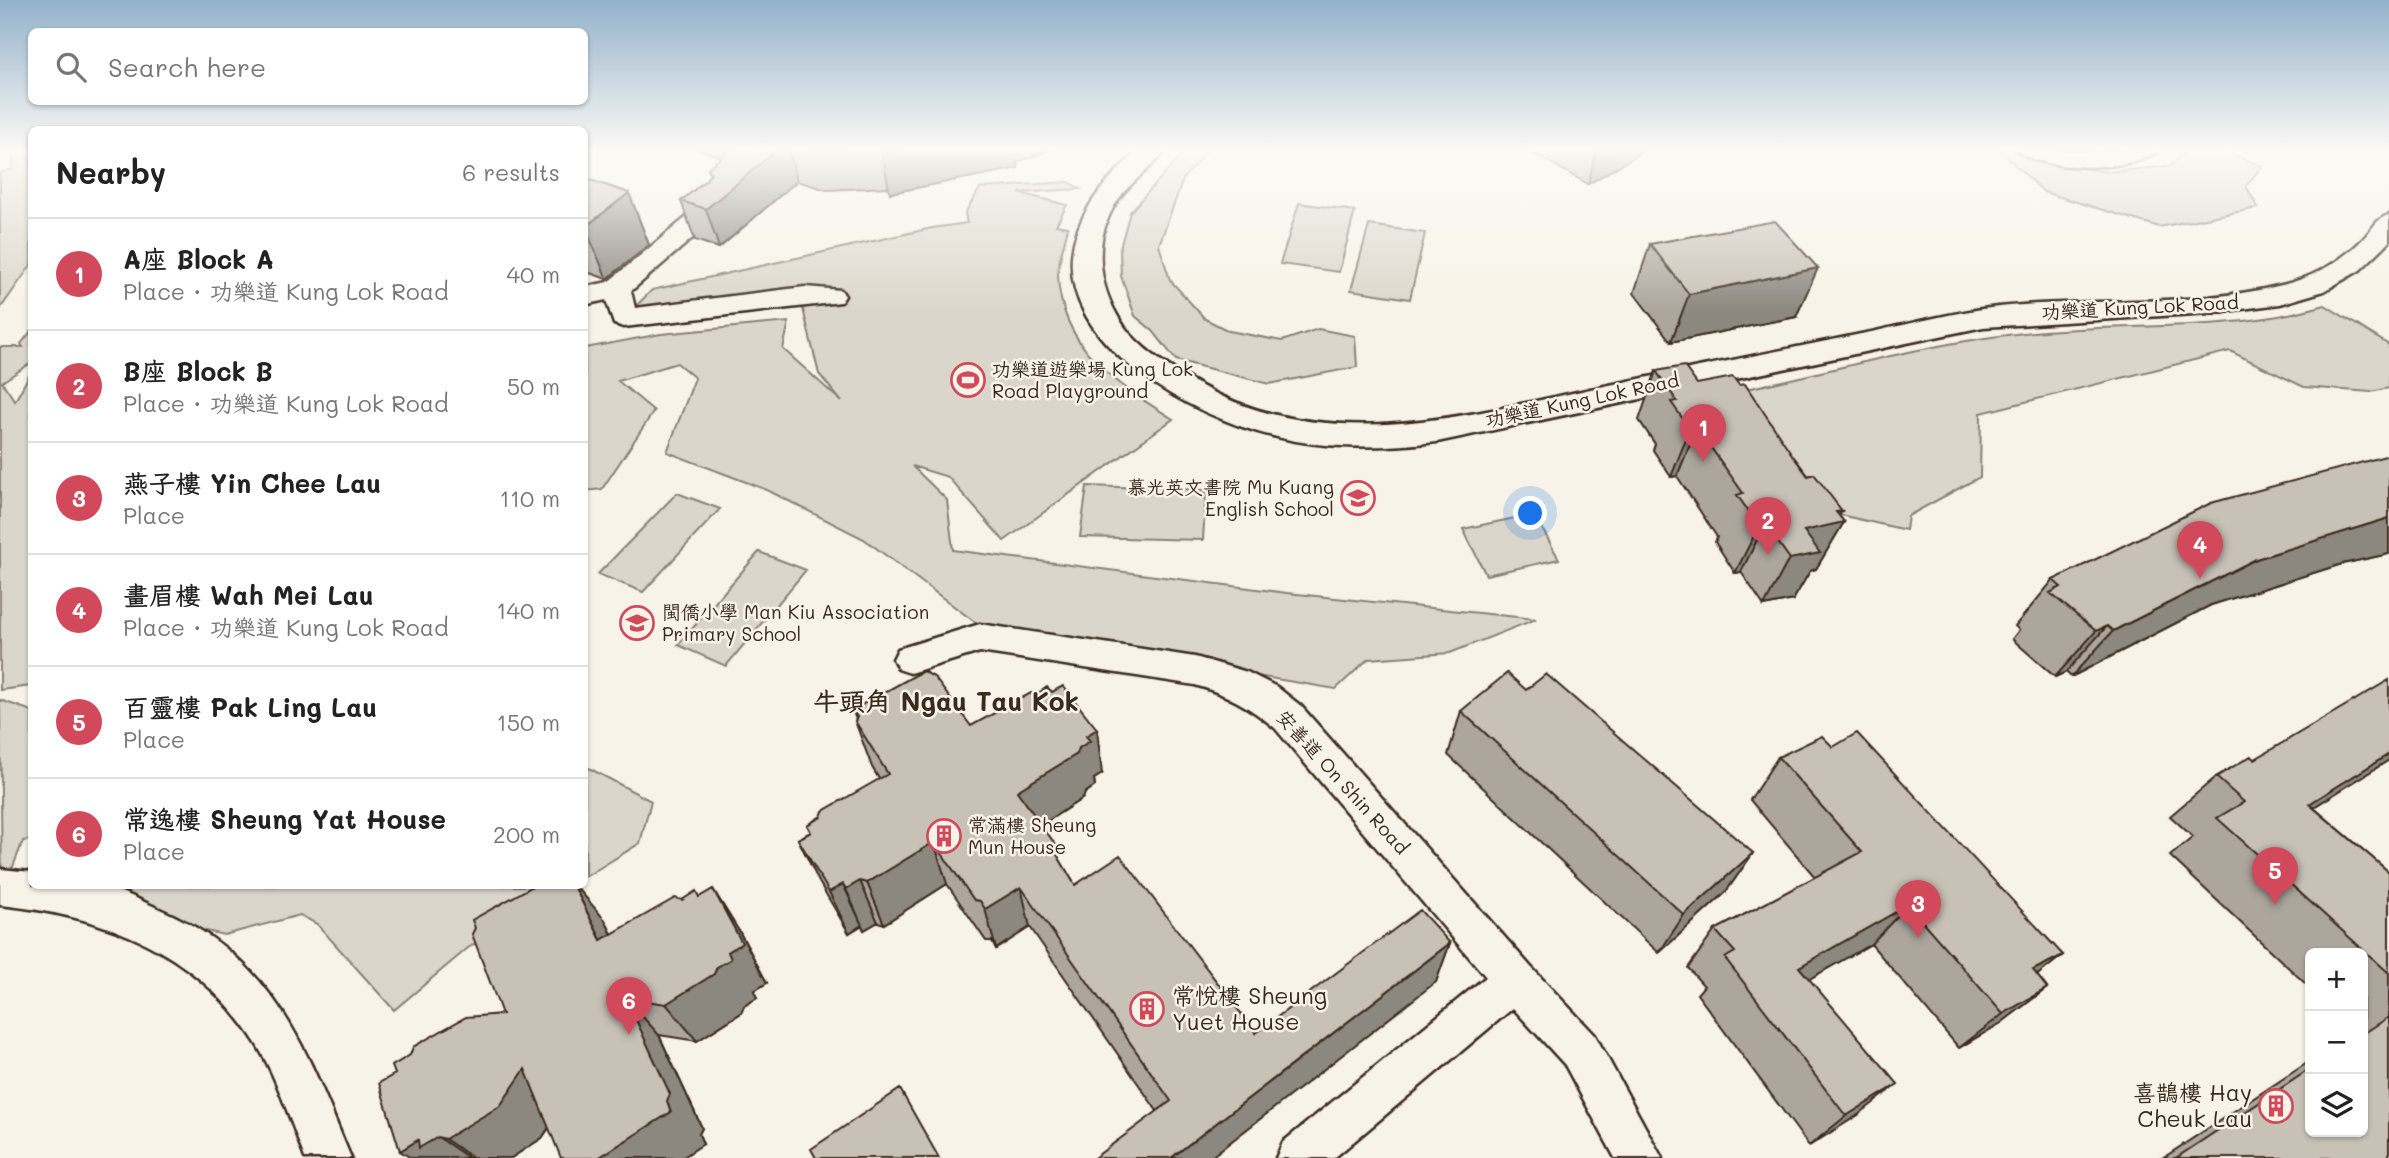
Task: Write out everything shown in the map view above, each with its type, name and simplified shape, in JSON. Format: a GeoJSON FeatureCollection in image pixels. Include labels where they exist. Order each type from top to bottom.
{"type":"FeatureCollection","features":[{"type":"Feature","properties":{"kind":"street","name":"功樂道 Kung Lok Road"},"geometry":{"type":"LineString","coordinates":[[1106,203],[1091,229],[1086,258],[1087,274],[1104,320],[1142,364],[1200,400],[1274,426],[1328,434],[1383,436],[1437,430],[1983,318],[2223,303],[2280,295],[2314,285],[2351,264],[2374,244],[2389,223]]}},
{"type":"Feature","properties":{"kind":"street"},"geometry":{"type":"LineString","coordinates":[[588,295],[617,289],[708,212]]}},
{"type":"Feature","properties":{"kind":"street"},"geometry":{"type":"LineString","coordinates":[[617,289],[624,318],[805,296],[831,296]]}},
{"type":"Feature","properties":{"kind":"street","name":"安善道 On Shin Road"},"geometry":{"type":"LineString","coordinates":[[910,659],[980,638],[1195,671],[1234,682],[1254,692],[1288,717],[1515,980],[1580,1051],[1639,1158]]}},
{"type":"Feature","properties":{"kind":"street"},"geometry":{"type":"LineString","coordinates":[[0,887],[54,894],[120,910],[176,938],[234,980],[272,1032],[328,1158]]}},
{"type":"Feature","properties":{"kind":"street"},"geometry":{"type":"LineString","coordinates":[[1299,1158],[1515,980]]}},
{"type":"Feature","properties":{"kind":"shaded area"},"geometry":{"type":"Polygon","coordinates":[[[0,203],[28,203],[28,269],[0,309],[0,203]]]}},
{"type":"Feature","properties":{"kind":"shaded area"},"geometry":{"type":"Polygon","coordinates":[[[971,203],[1067,205],[1056,225],[1068,227],[1058,275],[1061,301],[1069,324],[1081,344],[1113,378],[1173,419],[1004,541],[948,477],[912,466],[947,500],[953,550],[1287,593],[1536,619],[1450,653],[1368,659],[1336,689],[987,631],[864,539],[767,490],[667,452],[695,378],[677,363],[618,381],[654,411],[602,489],[588,491],[588,347],[661,334],[789,322],[783,349],[842,402],[819,374],[802,305],[631,311],[652,290],[932,228],[967,223],[965,213],[971,203]]]}},
{"type":"Feature","properties":{"kind":"shaded area"},"geometry":{"type":"Polygon","coordinates":[[[1138,203],[1174,203],[1159,245],[1170,280],[1205,319],[1229,331],[1282,341],[1318,329],[1355,336],[1357,367],[1269,384],[1176,360],[1153,331],[1135,316],[1121,276],[1120,248],[1130,212],[1138,203]]]}},
{"type":"Feature","properties":{"kind":"shaded area"},"geometry":{"type":"Polygon","coordinates":[[[1299,203],[1355,211],[1339,272],[1280,264],[1299,203]]]}},
{"type":"Feature","properties":{"kind":"shaded area"},"geometry":{"type":"Polygon","coordinates":[[[2080,203],[2255,203],[2258,208],[2159,227],[2080,203]]]}},
{"type":"Feature","properties":{"kind":"shaded area"},"geometry":{"type":"Polygon","coordinates":[[[1369,225],[1425,233],[1410,299],[1351,290],[1369,225]]]}},
{"type":"Feature","properties":{"kind":"shaded area"},"geometry":{"type":"Polygon","coordinates":[[[2325,305],[2389,345],[2389,388],[2371,392],[2304,387],[2230,351],[1981,413],[1980,477],[1908,516],[1906,530],[1836,514],[1737,391],[1952,343],[2062,330],[2214,324],[2288,314],[2325,305]]]}},
{"type":"Feature","properties":{"kind":"shaded area"},"geometry":{"type":"Polygon","coordinates":[[[28,335],[28,365],[2,382],[15,401],[28,377],[28,686],[0,690],[0,347],[23,347],[21,344],[28,335]]]}},
{"type":"Feature","properties":{"kind":"shaded area"},"geometry":{"type":"Polygon","coordinates":[[[1087,486],[1206,490],[1203,540],[1080,537],[1087,486]]]}},
{"type":"Feature","properties":{"kind":"shaded area"},"geometry":{"type":"Polygon","coordinates":[[[677,493],[720,509],[643,592],[598,574],[677,493]]]}},
{"type":"Feature","properties":{"kind":"shaded area"},"geometry":{"type":"Polygon","coordinates":[[[1534,514],[1559,559],[1486,575],[1463,529],[1534,514]]]}},
{"type":"Feature","properties":{"kind":"shaded area"},"geometry":{"type":"Polygon","coordinates":[[[759,552],[806,570],[726,666],[678,645],[759,552]]]}},
{"type":"Feature","properties":{"kind":"shaded area"},"geometry":{"type":"Polygon","coordinates":[[[0,700],[28,710],[28,840],[23,841],[2,895],[0,700]]]}},
{"type":"Feature","properties":{"kind":"shaded area"},"geometry":{"type":"Polygon","coordinates":[[[588,768],[651,801],[640,843],[588,875],[588,768]]]}},
{"type":"Feature","properties":{"kind":"shaded area"},"geometry":{"type":"Polygon","coordinates":[[[56,889],[566,889],[468,948],[394,1010],[317,924],[300,915],[224,935],[50,896],[56,889]]]}},
{"type":"Feature","properties":{"kind":"building"},"geometry":{"type":"Polygon","coordinates":[[[588,203],[616,203],[588,225],[588,203]]]}},
{"type":"Feature","properties":{"kind":"building"},"geometry":{"type":"Polygon","coordinates":[[[687,203],[713,203],[706,209],[687,203]]]}},
{"type":"Feature","properties":{"kind":"building"},"geometry":{"type":"Polygon","coordinates":[[[1775,221],[1818,268],[1689,294],[1650,244],[1775,221]]]}},
{"type":"Feature","properties":{"kind":"building"},"geometry":{"type":"Polygon","coordinates":[[[1684,366],[1697,384],[1733,377],[1739,385],[1745,384],[1808,476],[1814,474],[1842,511],[1836,512],[1844,522],[1804,531],[1820,553],[1790,559],[1765,524],[1759,526],[1737,495],[1743,493],[1697,428],[1690,429],[1671,402],[1677,401],[1656,371],[1684,366]]]}},
{"type":"Feature","properties":{"kind":"building"},"geometry":{"type":"Polygon","coordinates":[[[2389,455],[2389,518],[2256,559],[2113,631],[2107,626],[2096,631],[2050,593],[2061,587],[2053,580],[2211,503],[2389,455]]]}},
{"type":"Feature","properties":{"kind":"building"},"geometry":{"type":"Polygon","coordinates":[[[923,671],[934,677],[971,726],[1031,693],[1037,694],[1047,687],[1052,692],[1063,686],[1097,729],[1086,736],[1090,741],[1079,748],[1077,754],[1017,791],[1058,848],[1056,853],[1075,885],[1120,855],[1256,1033],[1420,910],[1450,943],[1171,1158],[1094,1158],[1171,1101],[1021,887],[985,909],[980,901],[974,900],[934,842],[867,883],[860,881],[846,889],[843,884],[829,892],[798,839],[811,832],[807,825],[821,817],[823,811],[888,774],[855,721],[857,717],[852,710],[923,671]]]}},
{"type":"Feature","properties":{"kind":"building"},"geometry":{"type":"Polygon","coordinates":[[[1507,673],[1526,690],[1546,674],[1753,853],[1684,915],[1461,711],[1507,673]]]}},
{"type":"Feature","properties":{"kind":"building"},"geometry":{"type":"Polygon","coordinates":[[[2389,680],[2389,754],[2309,804],[2389,872],[2389,973],[2368,954],[2368,948],[2361,948],[2217,818],[2244,802],[2216,777],[2251,756],[2255,759],[2389,680]]]}},
{"type":"Feature","properties":{"kind":"building"},"geometry":{"type":"Polygon","coordinates":[[[1857,733],[2063,955],[2033,970],[2047,988],[2003,1014],[1908,905],[1799,967],[1898,1084],[1846,1116],[1725,958],[1735,952],[1715,930],[1862,852],[1778,757],[1822,736],[1833,747],[1857,733]]]}},
{"type":"Feature","properties":{"kind":"building"},"geometry":{"type":"Polygon","coordinates":[[[528,889],[576,889],[601,940],[675,898],[682,900],[696,891],[699,897],[713,889],[742,943],[728,952],[731,959],[717,967],[714,974],[666,1004],[626,998],[670,1094],[667,1101],[671,1112],[598,1158],[561,1158],[525,1069],[500,1106],[445,1139],[438,1137],[419,1148],[418,1140],[400,1151],[379,1083],[395,1074],[392,1066],[410,1055],[413,1047],[466,1017],[502,1014],[472,934],[475,928],[472,920],[528,889]]]}},
{"type":"Feature","properties":{"kind":"building","name":"喜鵲樓 Hay Cheuk Lau"},"geometry":{"type":"Polygon","coordinates":[[[2389,1017],[2389,1158],[2176,1158],[2305,1072],[2305,1137],[2368,1137],[2368,1031],[2389,1017]]]}},
{"type":"Feature","properties":{"kind":"building"},"geometry":{"type":"Polygon","coordinates":[[[900,1089],[939,1158],[816,1158],[811,1149],[900,1089]]]}},
{"type":"Feature","properties":{"kind":"place","name":"功樂道遊樂場 Kung Lok Road Playground"},"geometry":{"type":"Point","coordinates":[968,380]}},
{"type":"Feature","properties":{"kind":"place","name":"A座 Block A"},"geometry":{"type":"Point","coordinates":[1703,462]}},
{"type":"Feature","properties":{"kind":"place","name":"慕光英文書院 Mu Kuang English School"},"geometry":{"type":"Point","coordinates":[1358,498]}},
{"type":"Feature","properties":{"kind":"place","name":"B座 Block B"},"geometry":{"type":"Point","coordinates":[1768,555]}},
{"type":"Feature","properties":{"kind":"place","name":"畫眉樓 Wah Mei Lau"},"geometry":{"type":"Point","coordinates":[2200,579]}},
{"type":"Feature","properties":{"kind":"place","name":"閩僑小學 Man Kiu Association Primary School"},"geometry":{"type":"Point","coordinates":[637,623]}},
{"type":"Feature","properties":{"kind":"place","name":"常滿樓 Sheung Mun House"},"geometry":{"type":"Point","coordinates":[944,836]}},
{"type":"Feature","properties":{"kind":"place","name":"百靈樓 Pak Ling Lau"},"geometry":{"type":"Point","coordinates":[2275,905]}},
{"type":"Feature","properties":{"kind":"place","name":"燕子樓 Yin Chee Lau"},"geometry":{"type":"Point","coordinates":[1918,938]}},
{"type":"Feature","properties":{"kind":"place","name":"常悅樓 Sheung Yuet House"},"geometry":{"type":"Point","coordinates":[1147,1009]}},
{"type":"Feature","properties":{"kind":"place","name":"常逸樓 Sheung Yat House"},"geometry":{"type":"Point","coordinates":[629,1035]}},
{"type":"Feature","properties":{"kind":"place","name":"喜鵲樓 Hay Cheuk Lau"},"geometry":{"type":"Point","coordinates":[2276,1106]}},
{"type":"Feature","properties":{"kind":"district","name":"牛頭角 Ngau Tau Kok"},"geometry":{"type":"Point","coordinates":[946,702]}}]}
